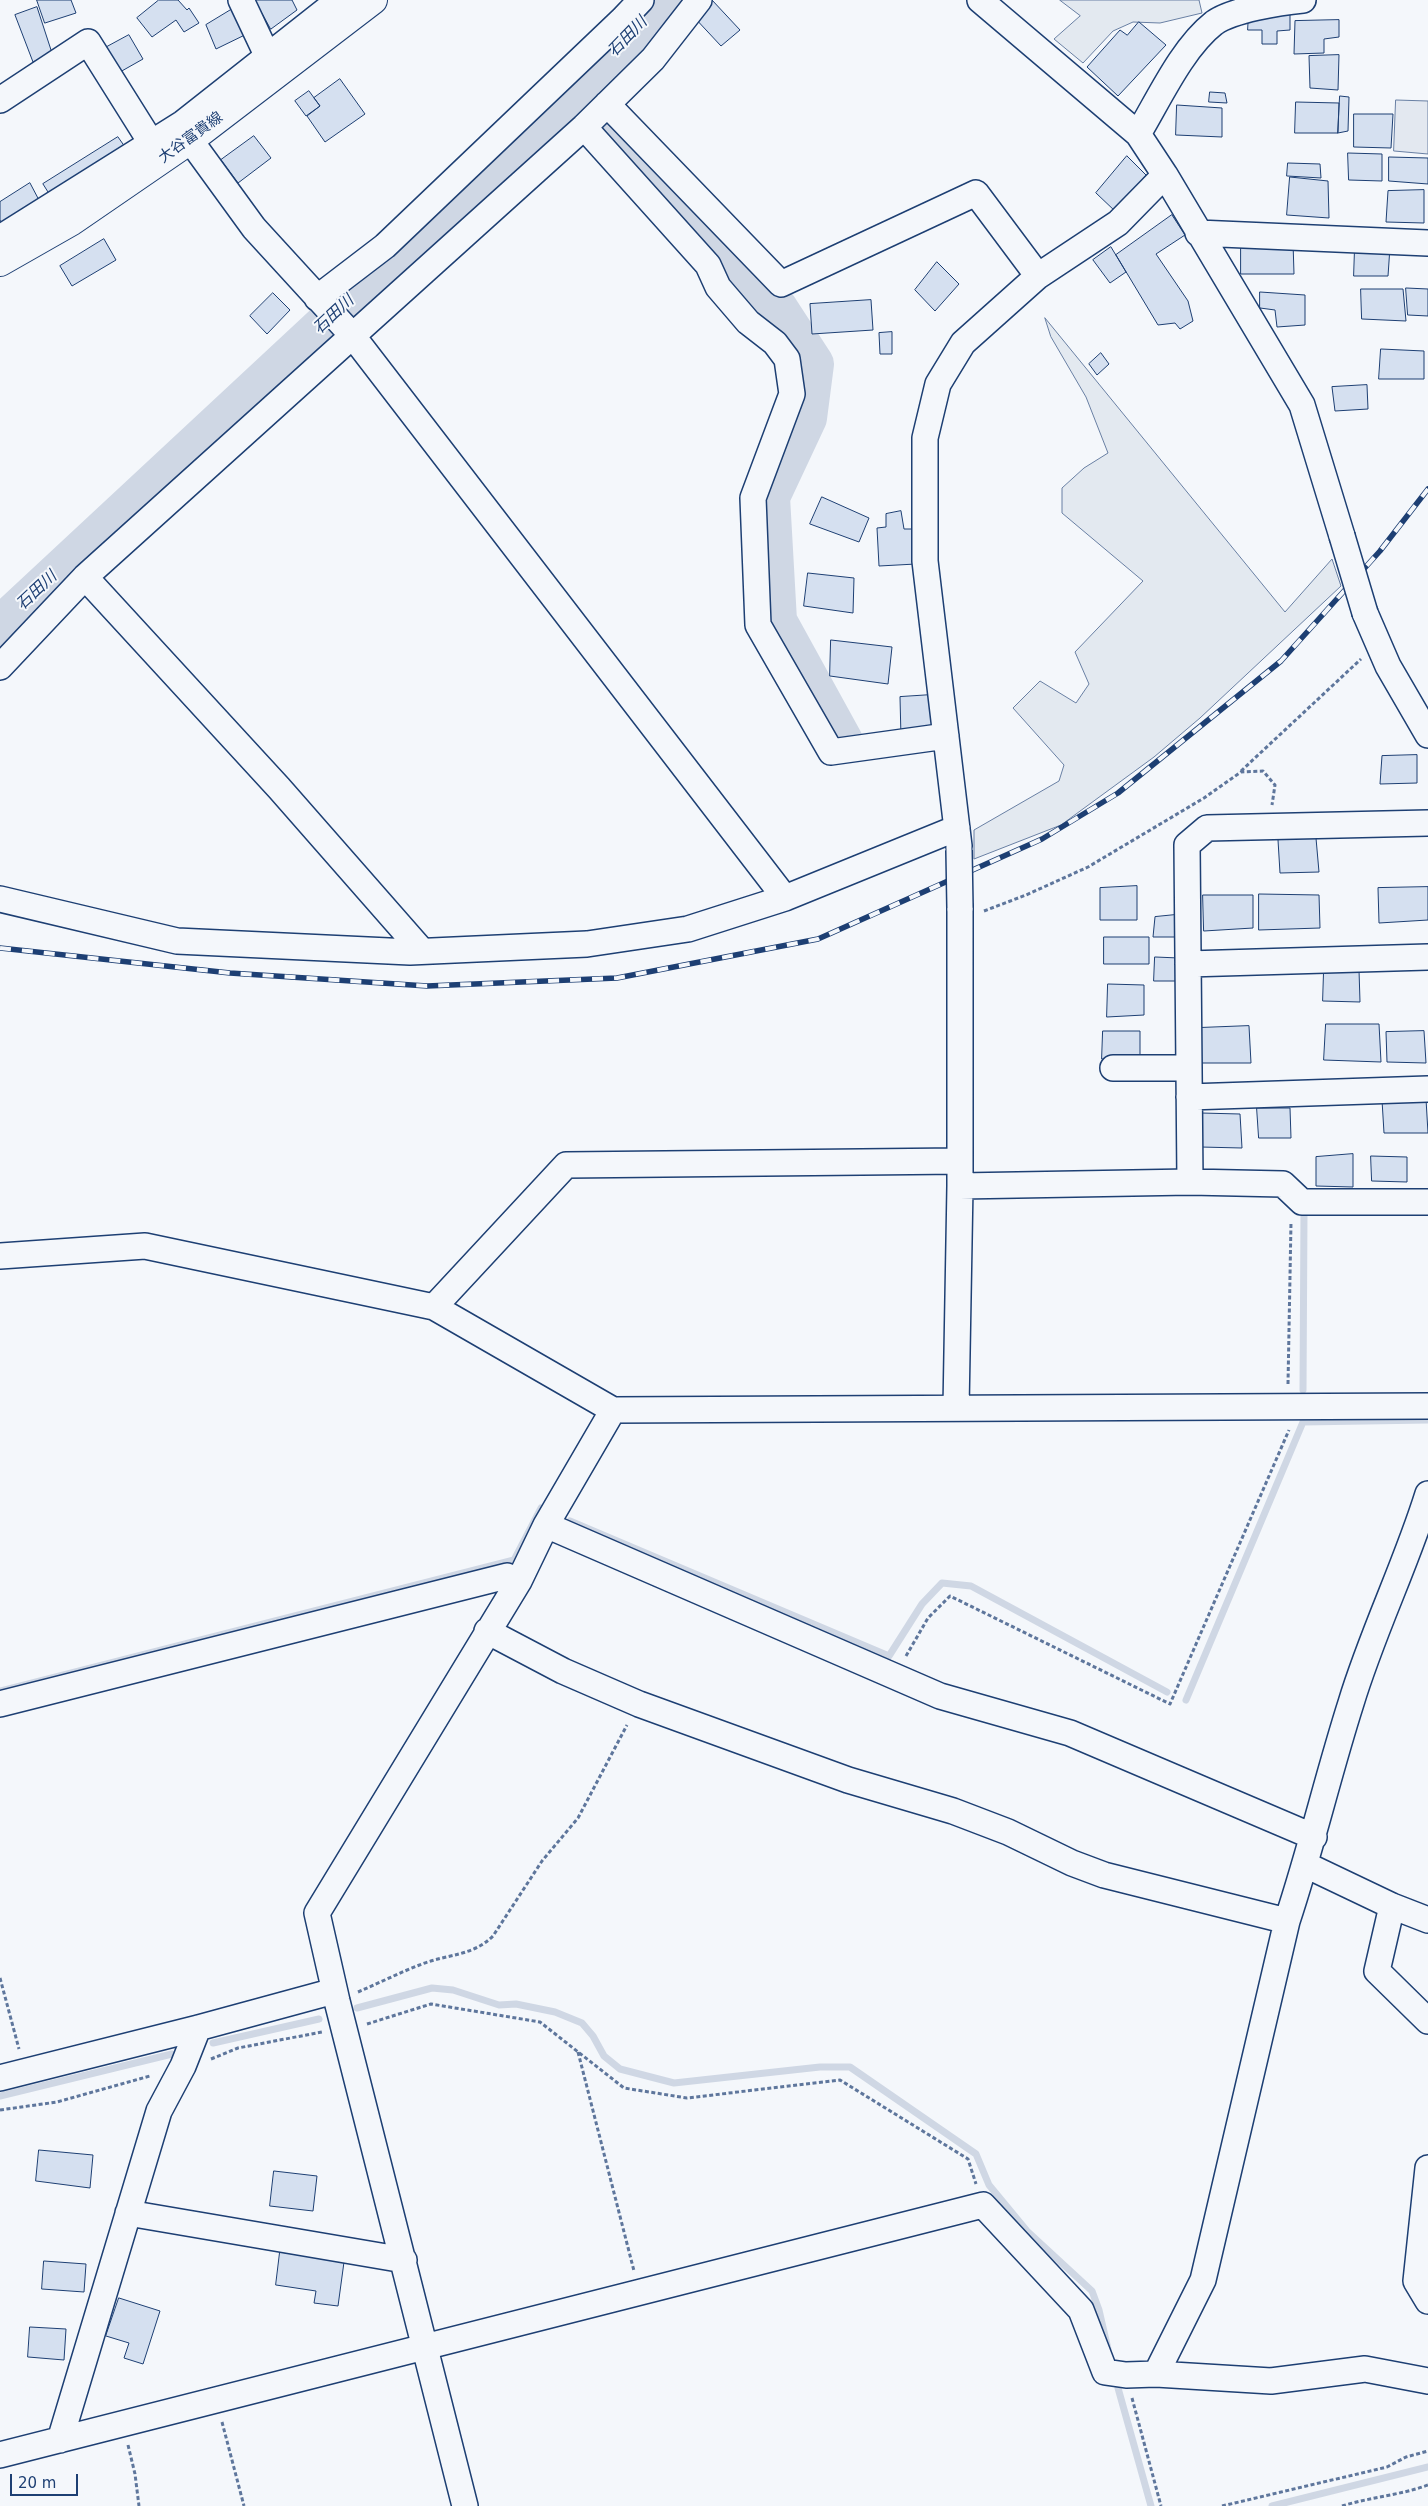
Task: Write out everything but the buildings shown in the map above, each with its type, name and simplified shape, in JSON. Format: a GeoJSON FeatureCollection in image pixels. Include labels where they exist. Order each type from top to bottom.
{"type":"FeatureCollection","features":[{"type":"Feature","properties":{"kind":"main road","name":"大谷富貴線"},"geometry":{"type":"LineString","coordinates":[[0,262],[72,221],[190,140],[274,63],[373,0]]}},
{"type":"Feature","properties":{"kind":"street"},"geometry":{"type":"LineString","coordinates":[[241,0],[274,63]]}},
{"type":"Feature","properties":{"kind":"street"},"geometry":{"type":"LineString","coordinates":[[0,238],[152,144],[274,63],[339,0]]}},
{"type":"Feature","properties":{"kind":"street"},"geometry":{"type":"LineString","coordinates":[[320,301],[385,246],[641,0]]}},
{"type":"Feature","properties":{"kind":"street"},"geometry":{"type":"LineString","coordinates":[[0,667],[85,577],[584,127],[652,59],[699,0]]}},
{"type":"Feature","properties":{"kind":"street"},"geometry":{"type":"LineString","coordinates":[[980,0],[1138,134],[1165,175],[1302,405],[1365,613],[1388,666],[1428,735]]}},
{"type":"Feature","properties":{"kind":"street"},"geometry":{"type":"LineString","coordinates":[[1138,134],[1195,42],[1215,22],[1247,10],[1303,0]]}},
{"type":"Feature","properties":{"kind":"street"},"geometry":{"type":"LineString","coordinates":[[0,100],[88,42],[152,144]]}},
{"type":"Feature","properties":{"kind":"street"},"geometry":{"type":"LineString","coordinates":[[606,104],[782,284],[976,193],[1038,276]]}},
{"type":"Feature","properties":{"kind":"street"},"geometry":{"type":"LineString","coordinates":[[584,127],[708,265],[718,288],[748,322],[775,343],[787,359],[792,394],[753,498],[758,625],[830,752],[946,736]]}},
{"type":"Feature","properties":{"kind":"street"},"geometry":{"type":"LineString","coordinates":[[190,140],[254,228],[352,335],[786,898]]}},
{"type":"Feature","properties":{"kind":"street"},"geometry":{"type":"LineString","coordinates":[[956,1408],[960,1186],[960,914],[958,839],[925,561],[925,438],[938,384],[963,343],[1038,276],[1118,223],[1165,175]]}},
{"type":"Feature","properties":{"kind":"street"},"geometry":{"type":"LineString","coordinates":[[1198,233],[1428,243]]}},
{"type":"Feature","properties":{"kind":"street"},"geometry":{"type":"LineString","coordinates":[[85,577],[272,781],[422,951]]}},
{"type":"Feature","properties":{"kind":"street"},"geometry":{"type":"LineString","coordinates":[[1190,1182],[1187,845],[1207,828],[1428,823]]}},
{"type":"Feature","properties":{"kind":"street"},"geometry":{"type":"LineString","coordinates":[[0,899],[177,941],[422,951],[587,944],[688,929],[786,898],[958,839]]}},
{"type":"Feature","properties":{"kind":"street"},"geometry":{"type":"LineString","coordinates":[[1188,964],[1428,957]]}},
{"type":"Feature","properties":{"kind":"street"},"geometry":{"type":"LineString","coordinates":[[1112,1068],[1189,1068]]}},
{"type":"Feature","properties":{"kind":"street"},"geometry":{"type":"LineString","coordinates":[[1189,1097],[1428,1089]]}},
{"type":"Feature","properties":{"kind":"street"},"geometry":{"type":"LineString","coordinates":[[434,1307],[566,1165],[960,1161]]}},
{"type":"Feature","properties":{"kind":"street"},"geometry":{"type":"LineString","coordinates":[[960,1186],[1190,1182],[1284,1184],[1302,1202],[1428,1202]]}},
{"type":"Feature","properties":{"kind":"street"},"geometry":{"type":"LineString","coordinates":[[0,1256],[145,1246],[434,1307],[613,1410],[1428,1406]]}},
{"type":"Feature","properties":{"kind":"street"},"geometry":{"type":"LineString","coordinates":[[465,2506],[336,1996],[318,1913],[519,1581],[546,1525],[613,1410]]}},
{"type":"Feature","properties":{"kind":"street"},"geometry":{"type":"LineString","coordinates":[[1156,2374],[1203,2280],[1287,1921],[1306,1865],[1351,1702],[1422,1537],[1428,1494]]}},
{"type":"Feature","properties":{"kind":"street"},"geometry":{"type":"LineString","coordinates":[[546,1525],[940,1696],[1070,1733],[1314,1837]]}},
{"type":"Feature","properties":{"kind":"street"},"geometry":{"type":"LineString","coordinates":[[0,1704],[507,1576],[519,1581]]}},
{"type":"Feature","properties":{"kind":"street"},"geometry":{"type":"LineString","coordinates":[[488,1631],[563,1671],[639,1704],[848,1780],[953,1810],[1008,1832],[1104,1875],[1287,1921]]}},
{"type":"Feature","properties":{"kind":"street"},"geometry":{"type":"LineString","coordinates":[[1306,1865],[1392,1906],[1428,1920]]}},
{"type":"Feature","properties":{"kind":"street"},"geometry":{"type":"LineString","coordinates":[[1392,1906],[1377,1971],[1428,2021]]}},
{"type":"Feature","properties":{"kind":"street"},"geometry":{"type":"LineString","coordinates":[[0,2078],[198,2028],[336,1996]]}},
{"type":"Feature","properties":{"kind":"street"},"geometry":{"type":"LineString","coordinates":[[60,2440],[159,2111],[183,2066],[198,2028]]}},
{"type":"Feature","properties":{"kind":"street"},"geometry":{"type":"LineString","coordinates":[[1428,2168],[1416,2281],[1428,2301]]}},
{"type":"Feature","properties":{"kind":"street"},"geometry":{"type":"LineString","coordinates":[[0,2455],[983,2205],[1081,2310],[1104,2372],[1126,2375],[1156,2374],[1271,2381],[1365,2370],[1428,2381]]}},
{"type":"Feature","properties":{"kind":"street"},"geometry":{"type":"LineString","coordinates":[[128,2213],[404,2260]]}},
{"type":"Feature","properties":{"kind":"path"},"geometry":{"type":"LineString","coordinates":[[960,914],[1026,896],[1088,867],[1204,798],[1241,772],[1318,701],[1377,642]]}},
{"type":"Feature","properties":{"kind":"path"},"geometry":{"type":"LineString","coordinates":[[1241,772],[1263,771],[1275,785],[1269,827]]}},
{"type":"Feature","properties":{"kind":"path"},"geometry":{"type":"LineString","coordinates":[[901,1664],[928,1618],[950,1596],[1170,1704],[1290,1429],[1288,1406],[1292,1192]]}},
{"type":"Feature","properties":{"kind":"path"},"geometry":{"type":"LineString","coordinates":[[336,1996],[424,1963],[467,1954],[489,1940],[542,1861],[578,1818],[597,1778],[639,1704]]}},
{"type":"Feature","properties":{"kind":"path"},"geometry":{"type":"LineString","coordinates":[[0,1978],[24,2072]]}},
{"type":"Feature","properties":{"kind":"path"},"geometry":{"type":"LineString","coordinates":[[345,2030],[431,2004],[540,2022],[624,2088],[687,2098],[840,2080],[968,2159],[983,2205]]}},
{"type":"Feature","properties":{"kind":"path"},"geometry":{"type":"LineString","coordinates":[[578,2051],[640,2293]]}},
{"type":"Feature","properties":{"kind":"path"},"geometry":{"type":"LineString","coordinates":[[1126,2375],[1161,2506]]}},
{"type":"Feature","properties":{"kind":"path"},"geometry":{"type":"LineString","coordinates":[[217,2400],[244,2506]]}},
{"type":"Feature","properties":{"kind":"path"},"geometry":{"type":"LineString","coordinates":[[122,2424],[135,2474],[139,2506]]}},
{"type":"Feature","properties":{"kind":"path"},"geometry":{"type":"LineString","coordinates":[[1222,2506],[1387,2467],[1406,2457],[1428,2451]]}},
{"type":"Feature","properties":{"kind":"path"},"geometry":{"type":"LineString","coordinates":[[1342,2506],[1390,2493],[1408,2492],[1428,2484]]}},
{"type":"Feature","properties":{"kind":"shaded area"},"geometry":{"type":"Polygon","coordinates":[[[1060,0],[1199,0],[1202,13],[1160,23],[1133,22],[1113,31],[1083,63],[1054,39],[1080,16],[1060,0]]]}},
{"type":"Feature","properties":{"kind":"shaded area"},"geometry":{"type":"Polygon","coordinates":[[[1396,100],[1428,101],[1428,154],[1394,151],[1396,100]]]}},
{"type":"Feature","properties":{"kind":"shaded area"},"geometry":{"type":"Polygon","coordinates":[[[1045,318],[1285,612],[1332,559],[1341,586],[1200,718],[1154,757],[1061,825],[974,859],[974,830],[1059,781],[1064,765],[1013,708],[1040,681],[1076,703],[1089,684],[1075,652],[1143,581],[1062,513],[1062,488],[1084,468],[1108,453],[1086,397],[1051,337],[1045,318]]]}},
{"type":"Feature","properties":{"kind":"waterway","name":"石田川"},"geometry":{"type":"LineString","coordinates":[[0,626],[574,92],[664,0]]}},
{"type":"Feature","properties":{"kind":"waterway"},"geometry":{"type":"LineString","coordinates":[[602,125],[777,307],[814,364],[807,418],[770,497],[777,621],[843,741]]}},
{"type":"Feature","properties":{"kind":"waterway"},"geometry":{"type":"LineString","coordinates":[[1303,1390],[1304,1213]]}},
{"type":"Feature","properties":{"kind":"waterway"},"geometry":{"type":"LineString","coordinates":[[1186,1700],[1303,1422],[1428,1420]]}},
{"type":"Feature","properties":{"kind":"waterway"},"geometry":{"type":"LineString","coordinates":[[0,1691],[514,1560],[541,1508]]}},
{"type":"Feature","properties":{"kind":"waterway"},"geometry":{"type":"LineString","coordinates":[[570,1521],[889,1656],[922,1604],[942,1583],[971,1586],[1167,1692]]}},
{"type":"Feature","properties":{"kind":"waterway"},"geometry":{"type":"LineString","coordinates":[[357,2008],[432,1988],[453,1990],[499,2005],[516,2004],[555,2012],[582,2023],[593,2036],[604,2056],[620,2069],[674,2083],[820,2067],[850,2067],[976,2154],[989,2185],[1027,2231],[1092,2291],[1099,2310],[1108,2349]]}},
{"type":"Feature","properties":{"kind":"waterway"},"geometry":{"type":"LineString","coordinates":[[213,2043],[319,2019]]}},
{"type":"Feature","properties":{"kind":"waterway"},"geometry":{"type":"LineString","coordinates":[[0,2096],[172,2054]]}},
{"type":"Feature","properties":{"kind":"waterway"},"geometry":{"type":"LineString","coordinates":[[1118,2388],[1151,2506]]}},
{"type":"Feature","properties":{"kind":"waterway"},"geometry":{"type":"LineString","coordinates":[[1272,2506],[1428,2467]]}},
{"type":"Feature","properties":{"kind":"railway"},"geometry":{"type":"LineString","coordinates":[[0,948],[230,973],[427,986],[617,978],[818,939],[1042,839],[1118,793],[1281,661],[1380,551],[1428,489]]}}]}
